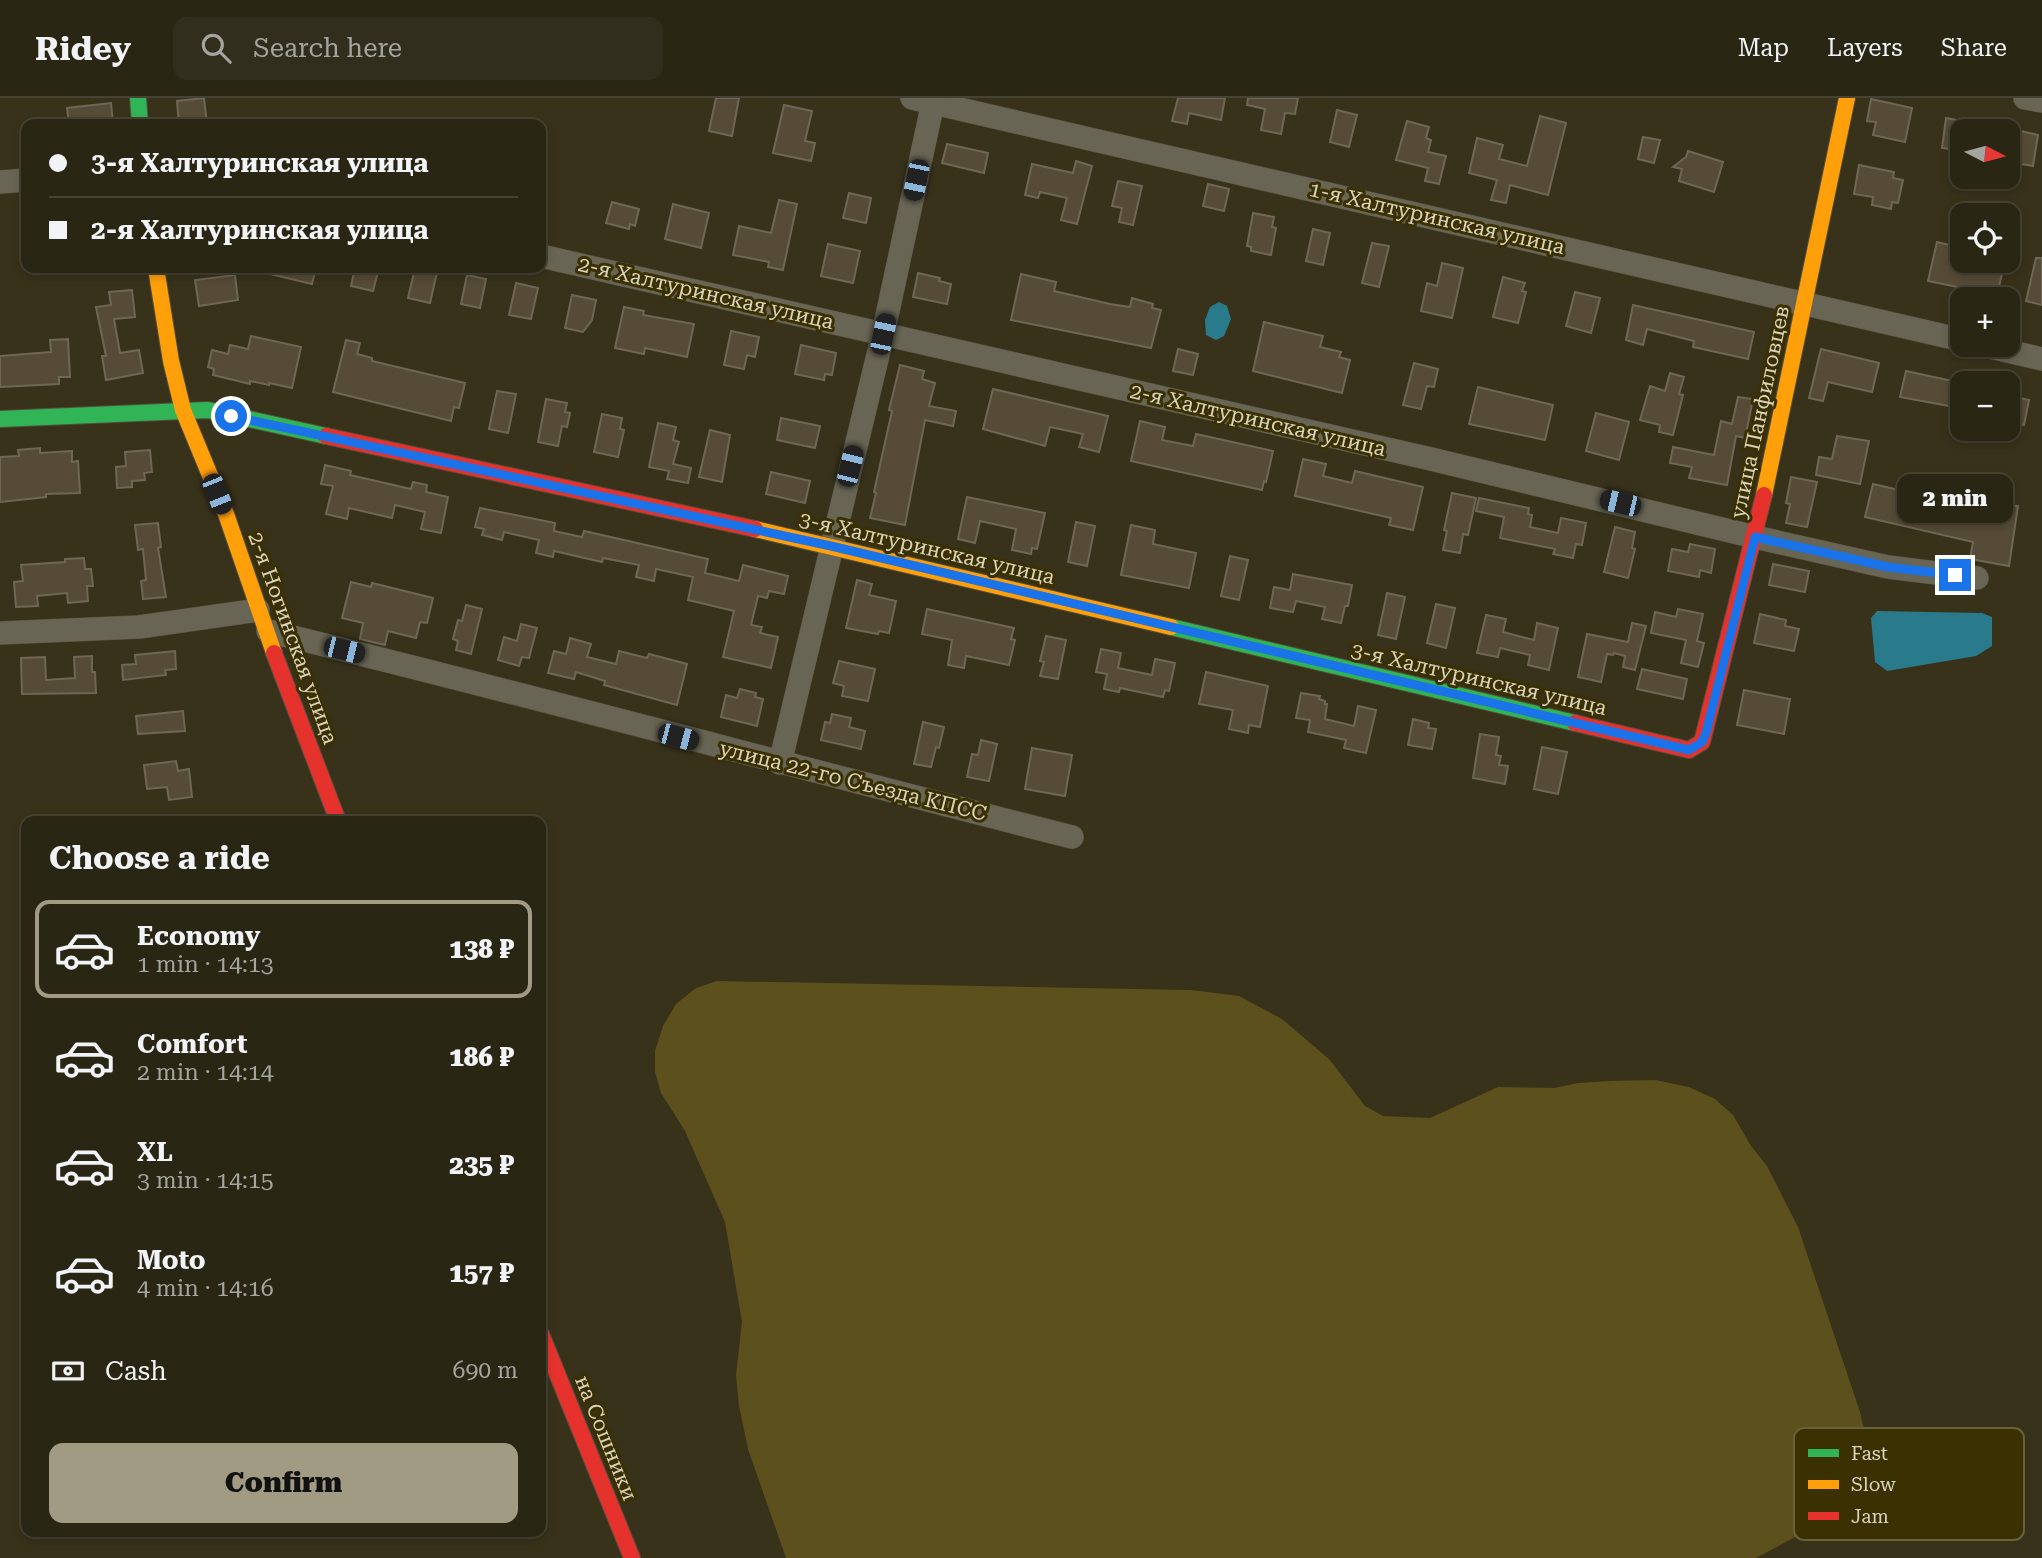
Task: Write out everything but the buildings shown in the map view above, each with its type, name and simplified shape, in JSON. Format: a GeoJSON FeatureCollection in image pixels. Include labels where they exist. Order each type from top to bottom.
{"type":"FeatureCollection","features":[{"type":"Feature","properties":{"kind":"street"},"geometry":{"type":"LineString","coordinates":[[138,98],[140,119]]}},
{"type":"Feature","properties":{"kind":"street","name":"улица Панфиловцев"},"geometry":{"type":"LineString","coordinates":[[1706,733],[1755,537],[1847,98]]}},
{"type":"Feature","properties":{"kind":"street"},"geometry":{"type":"LineString","coordinates":[[2025,98],[2042,101]]}},
{"type":"Feature","properties":{"kind":"street"},"geometry":{"type":"LineString","coordinates":[[780,764],[883,334],[926,100]]}},
{"type":"Feature","properties":{"kind":"street","name":"1-я Халтуринская улица"},"geometry":{"type":"LineString","coordinates":[[926,100],[1950,337]]}},
{"type":"Feature","properties":{"kind":"street"},"geometry":{"type":"LineString","coordinates":[[0,182],[21,180]]}},
{"type":"Feature","properties":{"kind":"street","name":"2-я Халтуринская улица"},"geometry":{"type":"LineString","coordinates":[[546,257],[1418,456],[1888,567],[1977,578]]}},
{"type":"Feature","properties":{"kind":"street","name":"2-я Ногинская улица"},"geometry":{"type":"LineString","coordinates":[[157,273],[171,361],[183,410],[226,514],[258,610],[336,816]]}},
{"type":"Feature","properties":{"kind":"street"},"geometry":{"type":"LineString","coordinates":[[2020,354],[2042,359]]}},
{"type":"Feature","properties":{"kind":"street","name":"3-я Халтуринская улица"},"geometry":{"type":"LineString","coordinates":[[0,419],[208,410],[831,546],[1679,748],[1689,750],[1696,747],[1706,733]]}},
{"type":"Feature","properties":{"kind":"street"},"geometry":{"type":"LineString","coordinates":[[0,633],[139,627],[258,610]]}},
{"type":"Feature","properties":{"kind":"street","name":"улица 22-го Съезда КПСС"},"geometry":{"type":"LineString","coordinates":[[268,631],[1072,837]]}},
{"type":"Feature","properties":{"kind":"street","name":"на Сошники"},"geometry":{"type":"LineString","coordinates":[[546,1346],[632,1558]]}},
{"type":"Feature","properties":{"kind":"shaded area"},"geometry":{"type":"Polygon","coordinates":[[[717,981],[1191,990],[1239,996],[1282,1019],[1330,1060],[1365,1106],[1383,1116],[1430,1118],[1498,1087],[1554,1088],[1578,1083],[1655,1080],[1689,1087],[1715,1099],[1733,1115],[1751,1146],[1767,1166],[1798,1227],[1864,1428],[1794,1428],[1794,1538],[1756,1558],[786,1558],[748,1449],[739,1406],[736,1375],[742,1322],[725,1222],[685,1131],[661,1093],[655,1072],[655,1051],[663,1026],[676,1004],[696,988],[717,981]]]}},
{"type":"Feature","properties":{"kind":"water"},"geometry":{"type":"Polygon","coordinates":[[[1219,302],[1227,306],[1231,319],[1224,336],[1216,340],[1206,335],[1205,320],[1210,307],[1219,302]]]}},
{"type":"Feature","properties":{"kind":"water"},"geometry":{"type":"Polygon","coordinates":[[[1877,611],[1982,613],[1992,617],[1992,646],[1976,656],[1887,671],[1875,662],[1871,618],[1877,611]]]}},
{"type":"Feature","properties":{"kind":"traffic: fast"},"geometry":{"type":"LineString","coordinates":[[138,98],[140,119]]}},
{"type":"Feature","properties":{"kind":"traffic: fast"},"geometry":{"type":"LineString","coordinates":[[0,419],[208,410],[326,436]]}},
{"type":"Feature","properties":{"kind":"traffic: fast"},"geometry":{"type":"LineString","coordinates":[[1171,627],[1575,723]]}},
{"type":"Feature","properties":{"kind":"traffic: slow"},"geometry":{"type":"LineString","coordinates":[[1764,495],[1847,98]]}},
{"type":"Feature","properties":{"kind":"traffic: slow"},"geometry":{"type":"LineString","coordinates":[[157,273],[171,361],[183,410],[226,514],[274,653]]}},
{"type":"Feature","properties":{"kind":"traffic: slow"},"geometry":{"type":"LineString","coordinates":[[755,529],[1171,627]]}},
{"type":"Feature","properties":{"kind":"traffic: jam"},"geometry":{"type":"LineString","coordinates":[[326,436],[755,529]]}},
{"type":"Feature","properties":{"kind":"traffic: jam"},"geometry":{"type":"LineString","coordinates":[[1575,723],[1689,750],[1702,742],[1764,495]]}},
{"type":"Feature","properties":{"kind":"traffic: jam"},"geometry":{"type":"LineString","coordinates":[[274,653],[336,816]]}},
{"type":"Feature","properties":{"kind":"traffic: jam"},"geometry":{"type":"LineString","coordinates":[[546,1346],[632,1558]]}},
{"type":"Feature","properties":{"kind":"route"},"geometry":{"type":"LineString","coordinates":[[231,416],[831,546],[1689,750],[1702,742],[1706,733],[1755,537],[1888,567],[1955,575]]}}]}
